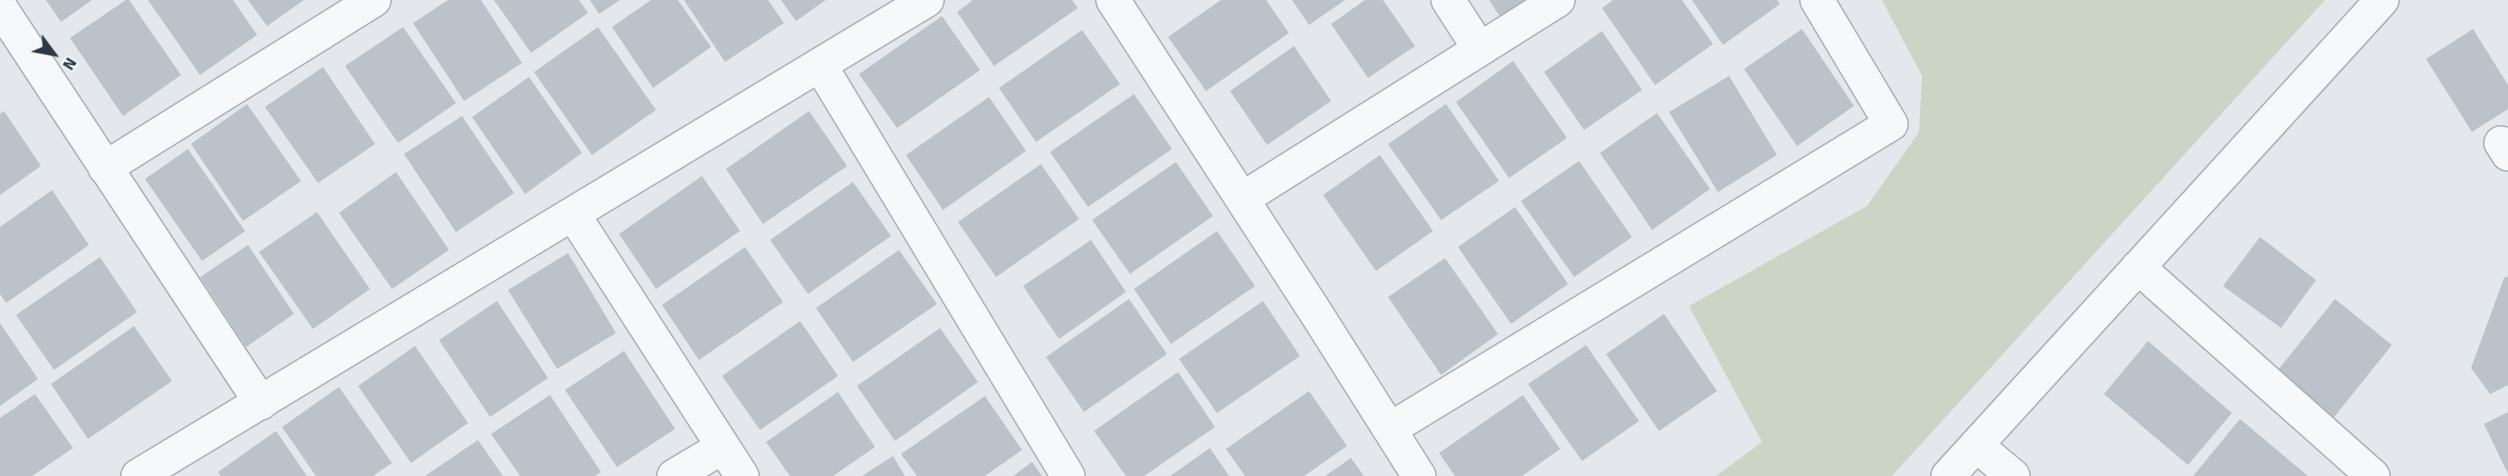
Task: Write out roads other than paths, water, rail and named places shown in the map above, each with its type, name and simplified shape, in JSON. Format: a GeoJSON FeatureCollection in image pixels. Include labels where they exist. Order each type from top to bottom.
{"type":"FeatureCollection","features":[{"type":"Feature","properties":{"kind":"street"},"geometry":{"type":"LineString","coordinates":[[105,168],[374,0]]}},
{"type":"Feature","properties":{"kind":"street"},"geometry":{"type":"LineString","coordinates":[[138,476],[927,0]]}},
{"type":"Feature","properties":{"kind":"street"},"geometry":{"type":"LineString","coordinates":[[1113,0],[1419,476]]}},
{"type":"Feature","properties":{"kind":"street"},"geometry":{"type":"LineString","coordinates":[[1448,0],[1479,48]]}},
{"type":"Feature","properties":{"kind":"street"},"geometry":{"type":"LineString","coordinates":[[1242,199],[1558,0]]}},
{"type":"Feature","properties":{"kind":"street"},"geometry":{"type":"LineString","coordinates":[[1390,429],[1891,124],[1817,0]]}},
{"type":"Feature","properties":{"kind":"street"},"geometry":{"type":"LineString","coordinates":[[1948,476],[2382,0]]}},
{"type":"Feature","properties":{"kind":"street"},"geometry":{"type":"LineString","coordinates":[[0,7],[261,403]]}},
{"type":"Feature","properties":{"kind":"street"},"geometry":{"type":"LineString","coordinates":[[820,65],[1068,476]]}},
{"type":"Feature","properties":{"kind":"street"},"geometry":{"type":"LineString","coordinates":[[573,214],[742,476]]}},
{"type":"Feature","properties":{"kind":"street"},"geometry":{"type":"LineString","coordinates":[[2138,267],[2373,476]]}},
{"type":"Feature","properties":{"kind":"street"},"geometry":{"type":"LineString","coordinates":[[1976,445],[2013,476]]}},
{"type":"Feature","properties":{"kind":"street"},"geometry":{"type":"LineString","coordinates":[[674,476],[723,447]]}}]}
